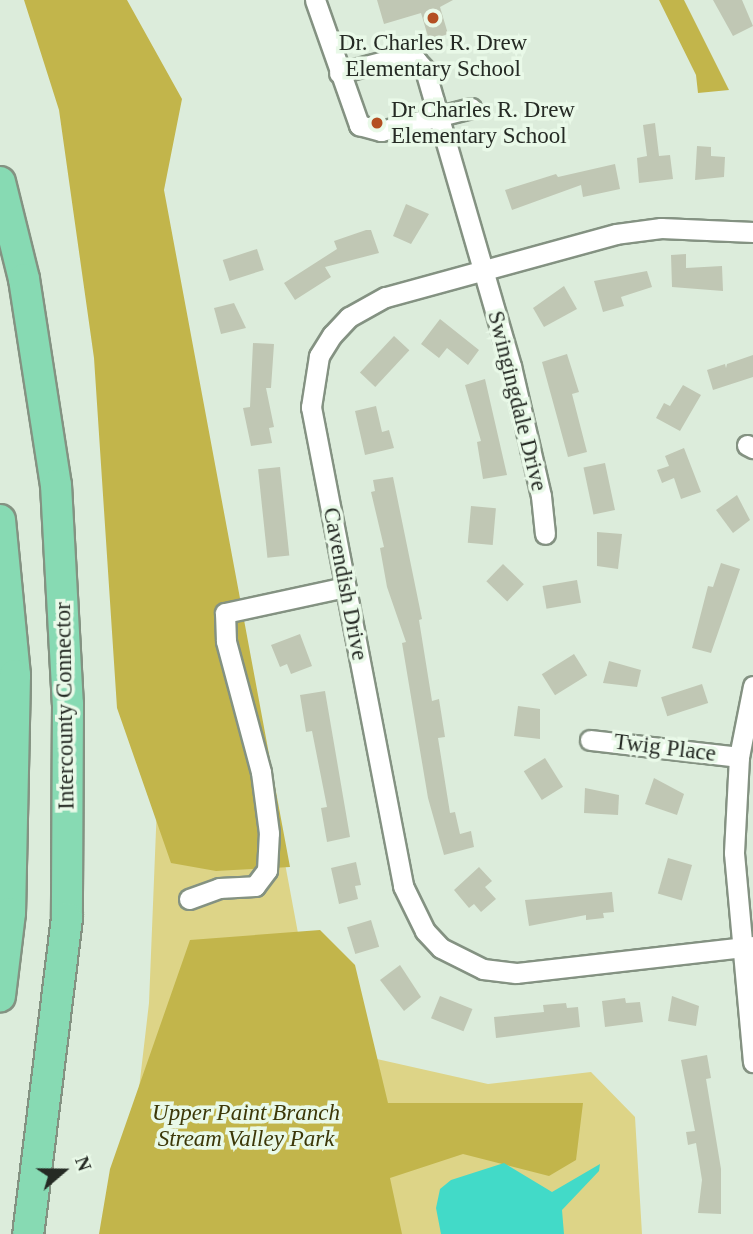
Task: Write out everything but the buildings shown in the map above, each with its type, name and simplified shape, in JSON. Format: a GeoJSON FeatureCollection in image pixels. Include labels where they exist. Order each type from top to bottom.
{"type":"FeatureCollection","features":[{"type":"Feature","properties":{"kind":"highway","name":"Intercounty Connector"},"geometry":{"type":"LineString","coordinates":[[0,182],[24,279],[56,485],[68,705],[67,918],[27,1234]]}},
{"type":"Feature","properties":{"kind":"highway"},"geometry":{"type":"LineString","coordinates":[[0,520],[15,675],[10,914],[0,996]]}},
{"type":"Feature","properties":{"kind":"street"},"geometry":{"type":"LineString","coordinates":[[315,0],[352,113],[359,125],[371,130],[440,117],[471,108]]}},
{"type":"Feature","properties":{"kind":"street","name":"Swingingdale Drive"},"geometry":{"type":"LineString","coordinates":[[339,73],[392,58],[416,60],[425,70],[528,432],[545,534]]}},
{"type":"Feature","properties":{"kind":"street","name":"Cavendish Drive"},"geometry":{"type":"LineString","coordinates":[[747,947],[516,973],[482,969],[441,948],[412,911],[403,886],[311,408],[319,356],[349,317],[369,304],[616,234],[661,228],[753,232]]}},
{"type":"Feature","properties":{"kind":"street"},"geometry":{"type":"LineString","coordinates":[[189,899],[219,888],[255,886],[267,870],[269,833],[261,772],[226,641],[225,613],[345,587]]}},
{"type":"Feature","properties":{"kind":"street"},"geometry":{"type":"LineString","coordinates":[[753,686],[740,757],[734,853],[747,947],[753,1062]]}},
{"type":"Feature","properties":{"kind":"street","name":"Twig Place"},"geometry":{"type":"LineString","coordinates":[[590,740],[740,757]]}},
{"type":"Feature","properties":{"kind":"green space"},"geometry":{"type":"Polygon","coordinates":[[[24,0],[127,0],[182,99],[164,190],[290,867],[216,871],[171,863],[117,708],[94,358],[59,110],[24,0]]]}},
{"type":"Feature","properties":{"kind":"green space"},"geometry":{"type":"Polygon","coordinates":[[[659,0],[684,0],[729,90],[698,93],[696,75],[659,0]]]}},
{"type":"Feature","properties":{"kind":"green space","name":"Upper Paint Branch Stream Valley Park"},"geometry":{"type":"Polygon","coordinates":[[[241,627],[319,1046],[488,1084],[591,1072],[635,1117],[642,1234],[122,1234],[149,1003],[157,805],[241,627]]]}},
{"type":"Feature","properties":{"kind":"green space"},"geometry":{"type":"Polygon","coordinates":[[[320,930],[355,965],[388,1103],[583,1103],[576,1160],[549,1176],[463,1154],[390,1178],[402,1234],[99,1234],[110,1169],[190,940],[320,930]]]}},
{"type":"Feature","properties":{"kind":"water"},"geometry":{"type":"Polygon","coordinates":[[[504,1163],[552,1192],[600,1164],[599,1171],[562,1210],[564,1234],[441,1234],[436,1208],[440,1189],[451,1180],[504,1163]]]}},
{"type":"Feature","properties":{"kind":"place","name":"Dr. Charles R. Drew Elementary School"},"geometry":{"type":"Point","coordinates":[433,18]}},
{"type":"Feature","properties":{"kind":"place","name":"Dr Charles R. Drew Elementary School"},"geometry":{"type":"Point","coordinates":[377,123]}}]}
